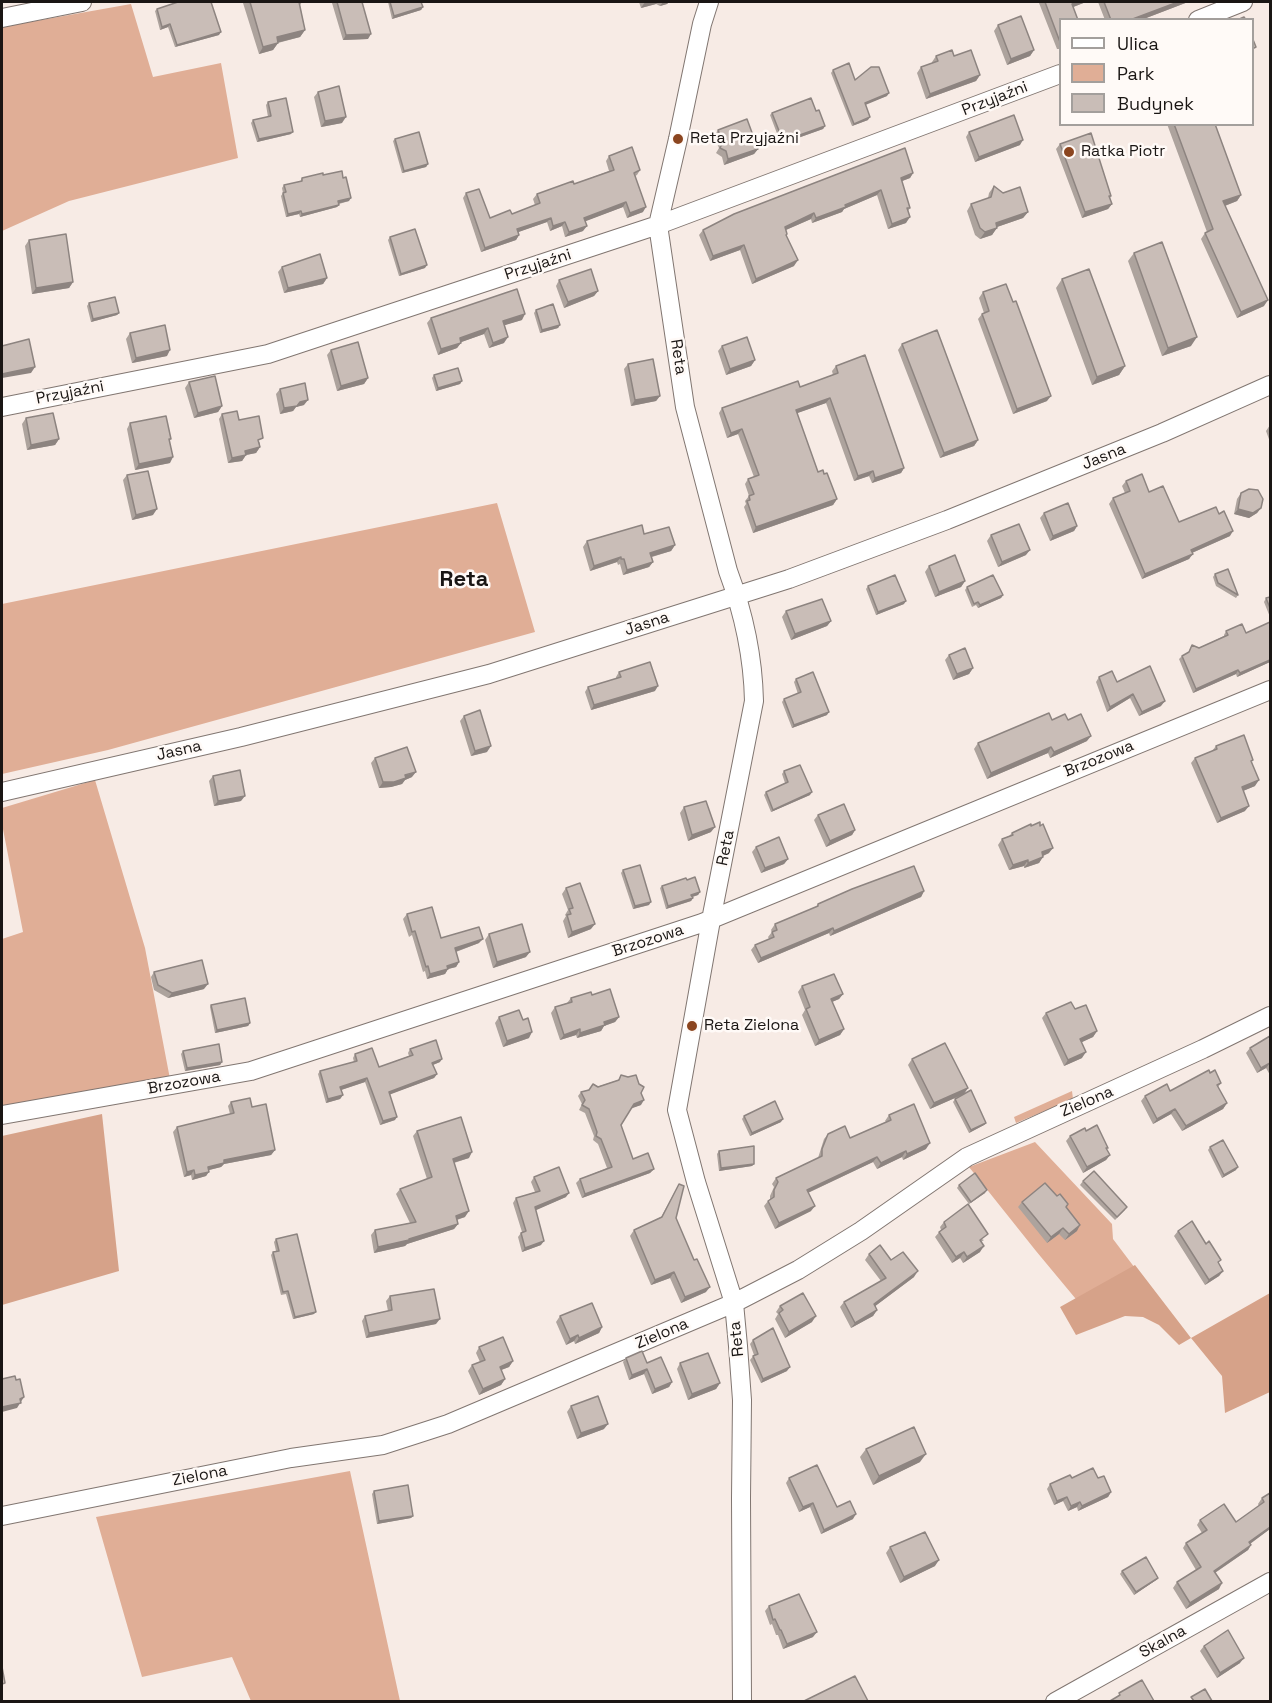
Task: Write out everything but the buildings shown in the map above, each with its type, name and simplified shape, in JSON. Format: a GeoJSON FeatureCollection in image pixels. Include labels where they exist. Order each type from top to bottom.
{"type":"FeatureCollection","features":[{"type":"Feature","properties":{"kind":"street"},"geometry":{"type":"LineString","coordinates":[[2,18],[82,2]]}},
{"type":"Feature","properties":{"kind":"street","name":"Reta"},"geometry":{"type":"LineString","coordinates":[[709,2],[702,24],[658,225],[685,407],[728,571],[737,595],[749,644],[753,674],[754,701],[677,1110],[696,1182],[734,1303],[742,1400],[742,1701]]}},
{"type":"Feature","properties":{"kind":"street"},"geometry":{"type":"LineString","coordinates":[[1203,18],[1243,2]]}},
{"type":"Feature","properties":{"kind":"street","name":"Przyjaźni"},"geometry":{"type":"LineString","coordinates":[[2,406],[268,354],[658,225],[1059,74]]}},
{"type":"Feature","properties":{"kind":"street","name":"Jasna"},"geometry":{"type":"LineString","coordinates":[[2,792],[241,737],[489,674],[789,579],[957,516],[1162,433],[1270,385]]}},
{"type":"Feature","properties":{"kind":"street","name":"Brzozowa"},"geometry":{"type":"LineString","coordinates":[[2,1115],[251,1071],[711,920],[1061,774],[1270,690]]}},
{"type":"Feature","properties":{"kind":"street","name":"Zielona"},"geometry":{"type":"LineString","coordinates":[[2,1516],[291,1458],[383,1445],[448,1424],[734,1303],[798,1270],[861,1231],[967,1156],[1163,1068],[1270,1016]]}},
{"type":"Feature","properties":{"kind":"street","name":"Skalna"},"geometry":{"type":"LineString","coordinates":[[1055,1701],[1270,1582]]}},
{"type":"Feature","properties":{"kind":"green space"},"geometry":{"type":"Polygon","coordinates":[[[131,4],[153,77],[221,63],[238,158],[69,201],[2,231],[2,27],[131,4]]]}},
{"type":"Feature","properties":{"kind":"green space"},"geometry":{"type":"Polygon","coordinates":[[[497,503],[535,632],[108,750],[2,774],[2,604],[497,503]]]}},
{"type":"Feature","properties":{"kind":"green space"},"geometry":{"type":"Polygon","coordinates":[[[95,780],[145,948],[170,1079],[2,1107],[2,939],[23,932],[2,824],[2,808],[95,780]]]}},
{"type":"Feature","properties":{"kind":"green space"},"geometry":{"type":"Polygon","coordinates":[[[1072,1091],[1073,1099],[1016,1123],[1014,1117],[1072,1091]]]}},
{"type":"Feature","properties":{"kind":"green space"},"geometry":{"type":"Polygon","coordinates":[[[1035,1142],[1112,1224],[1113,1239],[1144,1280],[1090,1316],[969,1167],[1035,1142]]]}},
{"type":"Feature","properties":{"kind":"green space"},"geometry":{"type":"Polygon","coordinates":[[[350,1471],[400,1701],[251,1701],[232,1657],[142,1677],[96,1517],[350,1471]]]}},
{"type":"Feature","properties":{"kind":"shaded area"},"geometry":{"type":"Polygon","coordinates":[[[102,1114],[119,1271],[2,1305],[2,1136],[102,1114]]]}},
{"type":"Feature","properties":{"kind":"shaded area"},"geometry":{"type":"Polygon","coordinates":[[[1135,1265],[1191,1338],[1179,1345],[1159,1325],[1143,1317],[1125,1316],[1076,1335],[1060,1307],[1135,1265]]]}},
{"type":"Feature","properties":{"kind":"shaded area"},"geometry":{"type":"Polygon","coordinates":[[[1270,1293],[1270,1392],[1225,1413],[1222,1376],[1191,1338],[1270,1293]]]}},
{"type":"Feature","properties":{"kind":"place","name":"Reta Przyjaźni"},"geometry":{"type":"Point","coordinates":[678,139]}},
{"type":"Feature","properties":{"kind":"place","name":"Ratka Piotr"},"geometry":{"type":"Point","coordinates":[1069,152]}},
{"type":"Feature","properties":{"kind":"place","name":"Reta Zielona"},"geometry":{"type":"Point","coordinates":[692,1026]}},
{"type":"Feature","properties":{"kind":"district","name":"Reta"},"geometry":{"type":"Point","coordinates":[464,580]}}]}
